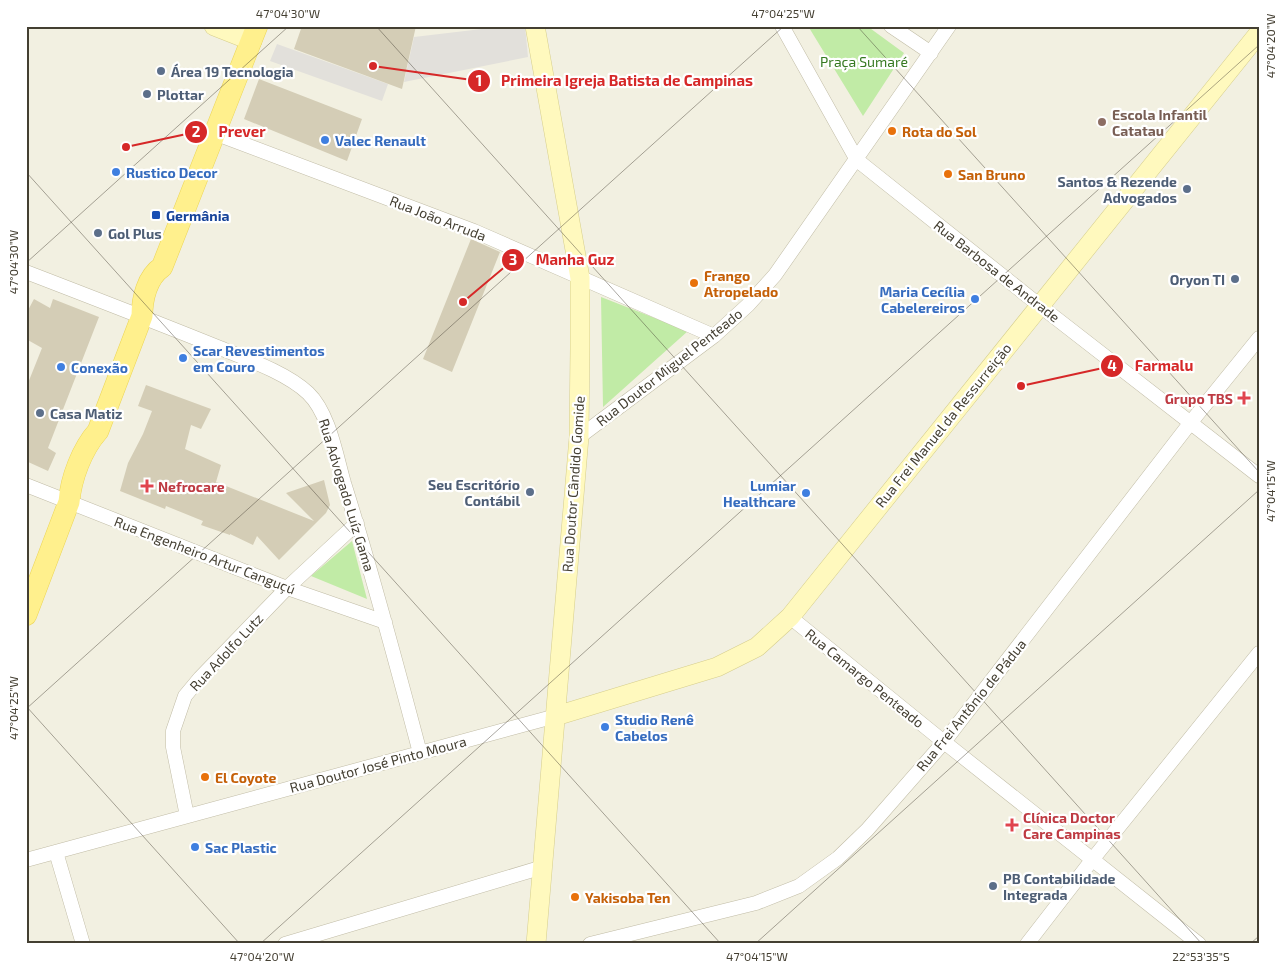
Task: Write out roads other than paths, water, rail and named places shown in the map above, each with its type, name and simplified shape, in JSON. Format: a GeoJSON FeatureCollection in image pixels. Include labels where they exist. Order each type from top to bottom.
{"type":"FeatureCollection","features":[{"type":"Feature","properties":{"kind":"main road"},"geometry":{"type":"LineString","coordinates":[[26,615],[69,502],[70,488],[77,469],[89,441],[98,431],[142,316],[152,308],[165,277],[162,267],[255,34],[214,26]]}},
{"type":"Feature","properties":{"kind":"main road","name":"Rua Doutor Cândido Gomide"},"geometry":{"type":"LineString","coordinates":[[535,26],[580,278],[578,436],[536,944]]}},
{"type":"Feature","properties":{"kind":"main road","name":"Rua Frei Manuel da Ressurreição"},"geometry":{"type":"LineString","coordinates":[[556,716],[718,667],[757,647],[790,616],[1259,33]]}},
{"type":"Feature","properties":{"kind":"street","name":"Rua Barbosa de Andrade"},"geometry":{"type":"LineString","coordinates":[[782,26],[857,160],[1039,305],[1259,476]]}},
{"type":"Feature","properties":{"kind":"street"},"geometry":{"type":"LineString","coordinates":[[891,26],[931,53]]}},
{"type":"Feature","properties":{"kind":"street","name":"Rua Doutor Miguel Penteado"},"geometry":{"type":"LineString","coordinates":[[578,436],[714,336],[748,305],[775,275],[949,26]]}},
{"type":"Feature","properties":{"kind":"street","name":"Rua João Arruda"},"geometry":{"type":"LineString","coordinates":[[214,133],[474,230],[714,336]]}},
{"type":"Feature","properties":{"kind":"street","name":"Rua Advogado Luíz Gama"},"geometry":{"type":"LineString","coordinates":[[26,272],[142,316],[268,368],[306,391],[315,400],[324,417],[357,523],[420,753]]}},
{"type":"Feature","properties":{"kind":"street","name":"Rua Frei Antônio de Pádua"},"geometry":{"type":"LineString","coordinates":[[590,944],[756,903],[799,886],[838,858],[867,830],[944,742],[1191,422],[1259,338]]}},
{"type":"Feature","properties":{"kind":"street","name":"Rua Engenheiro Artur Canguçú"},"geometry":{"type":"LineString","coordinates":[[26,485],[287,588],[385,622]]}},
{"type":"Feature","properties":{"kind":"street","name":"Rua Adolfo Lutz"},"geometry":{"type":"LineString","coordinates":[[187,816],[173,747],[173,731],[185,696],[287,588],[357,523]]}},
{"type":"Feature","properties":{"kind":"street","name":"Rua Camargo Penteado"},"geometry":{"type":"LineString","coordinates":[[790,616],[944,742],[1199,944]]}},
{"type":"Feature","properties":{"kind":"street"},"geometry":{"type":"LineString","coordinates":[[1027,944],[1092,860],[1259,653]]}},
{"type":"Feature","properties":{"kind":"street","name":"Rua Doutor José Pinto Moura"},"geometry":{"type":"LineString","coordinates":[[26,860],[556,716]]}},
{"type":"Feature","properties":{"kind":"street"},"geometry":{"type":"LineString","coordinates":[[56,852],[83,944]]}},
{"type":"Feature","properties":{"kind":"street"},"geometry":{"type":"LineString","coordinates":[[285,944],[543,867]]}},
{"type":"Feature","properties":{"kind":"place","name":"Primeira Igreja Batista de Campinas"},"geometry":{"type":"Point","coordinates":[373,66]}},
{"type":"Feature","properties":{"kind":"place","name":"Área 19 Tecnologia"},"geometry":{"type":"Point","coordinates":[161,71]}},
{"type":"Feature","properties":{"kind":"place","name":"Plottar"},"geometry":{"type":"Point","coordinates":[147,94]}},
{"type":"Feature","properties":{"kind":"place","name":"Escola Infantil Catatau"},"geometry":{"type":"Point","coordinates":[1102,122]}},
{"type":"Feature","properties":{"kind":"place","name":"Rota do Sol"},"geometry":{"type":"Point","coordinates":[892,131]}},
{"type":"Feature","properties":{"kind":"place","name":"Valec Renault"},"geometry":{"type":"Point","coordinates":[325,140]}},
{"type":"Feature","properties":{"kind":"place","name":"Prever"},"geometry":{"type":"Point","coordinates":[126,147]}},
{"type":"Feature","properties":{"kind":"place","name":"Rustico Decor"},"geometry":{"type":"Point","coordinates":[116,172]}},
{"type":"Feature","properties":{"kind":"place","name":"San Bruno"},"geometry":{"type":"Point","coordinates":[948,174]}},
{"type":"Feature","properties":{"kind":"place","name":"Santos & Rezende Advogados"},"geometry":{"type":"Point","coordinates":[1187,189]}},
{"type":"Feature","properties":{"kind":"place","name":"Germânia"},"geometry":{"type":"Point","coordinates":[156,215]}},
{"type":"Feature","properties":{"kind":"place","name":"Gol Plus"},"geometry":{"type":"Point","coordinates":[98,233]}},
{"type":"Feature","properties":{"kind":"place","name":"Oryon TI"},"geometry":{"type":"Point","coordinates":[1235,279]}},
{"type":"Feature","properties":{"kind":"place","name":"Frango Atropelado"},"geometry":{"type":"Point","coordinates":[694,283]}},
{"type":"Feature","properties":{"kind":"place","name":"Maria Cecília Cabelereiros"},"geometry":{"type":"Point","coordinates":[975,299]}},
{"type":"Feature","properties":{"kind":"place","name":"Manha Guz"},"geometry":{"type":"Point","coordinates":[463,302]}},
{"type":"Feature","properties":{"kind":"place","name":"Scar Revestimentos em Couro"},"geometry":{"type":"Point","coordinates":[183,358]}},
{"type":"Feature","properties":{"kind":"place","name":"Conexão"},"geometry":{"type":"Point","coordinates":[61,367]}},
{"type":"Feature","properties":{"kind":"place","name":"Farmalu"},"geometry":{"type":"Point","coordinates":[1021,386]}},
{"type":"Feature","properties":{"kind":"place","name":"Grupo TBS"},"geometry":{"type":"Point","coordinates":[1244,398]}},
{"type":"Feature","properties":{"kind":"place","name":"Casa Matiz"},"geometry":{"type":"Point","coordinates":[40,413]}},
{"type":"Feature","properties":{"kind":"place","name":"Nefrocare"},"geometry":{"type":"Point","coordinates":[147,486]}},
{"type":"Feature","properties":{"kind":"place","name":"Seu Escritório Contábil"},"geometry":{"type":"Point","coordinates":[530,492]}},
{"type":"Feature","properties":{"kind":"place","name":"Lumiar Healthcare"},"geometry":{"type":"Point","coordinates":[806,493]}},
{"type":"Feature","properties":{"kind":"place","name":"Studio Renê Cabelos"},"geometry":{"type":"Point","coordinates":[605,727]}},
{"type":"Feature","properties":{"kind":"place","name":"El Coyote"},"geometry":{"type":"Point","coordinates":[205,777]}},
{"type":"Feature","properties":{"kind":"place","name":"Clínica Doctor Care Campinas"},"geometry":{"type":"Point","coordinates":[1012,825]}},
{"type":"Feature","properties":{"kind":"place","name":"Sac Plastic"},"geometry":{"type":"Point","coordinates":[195,847]}},
{"type":"Feature","properties":{"kind":"place","name":"PB Contabilidade Integrada"},"geometry":{"type":"Point","coordinates":[993,886]}},
{"type":"Feature","properties":{"kind":"place","name":"Yakisoba Ten"},"geometry":{"type":"Point","coordinates":[575,897]}},
{"type":"Feature","properties":{"kind":"park label","name":"Praça Sumaré"},"geometry":{"type":"Point","coordinates":[864,61]}}]}
